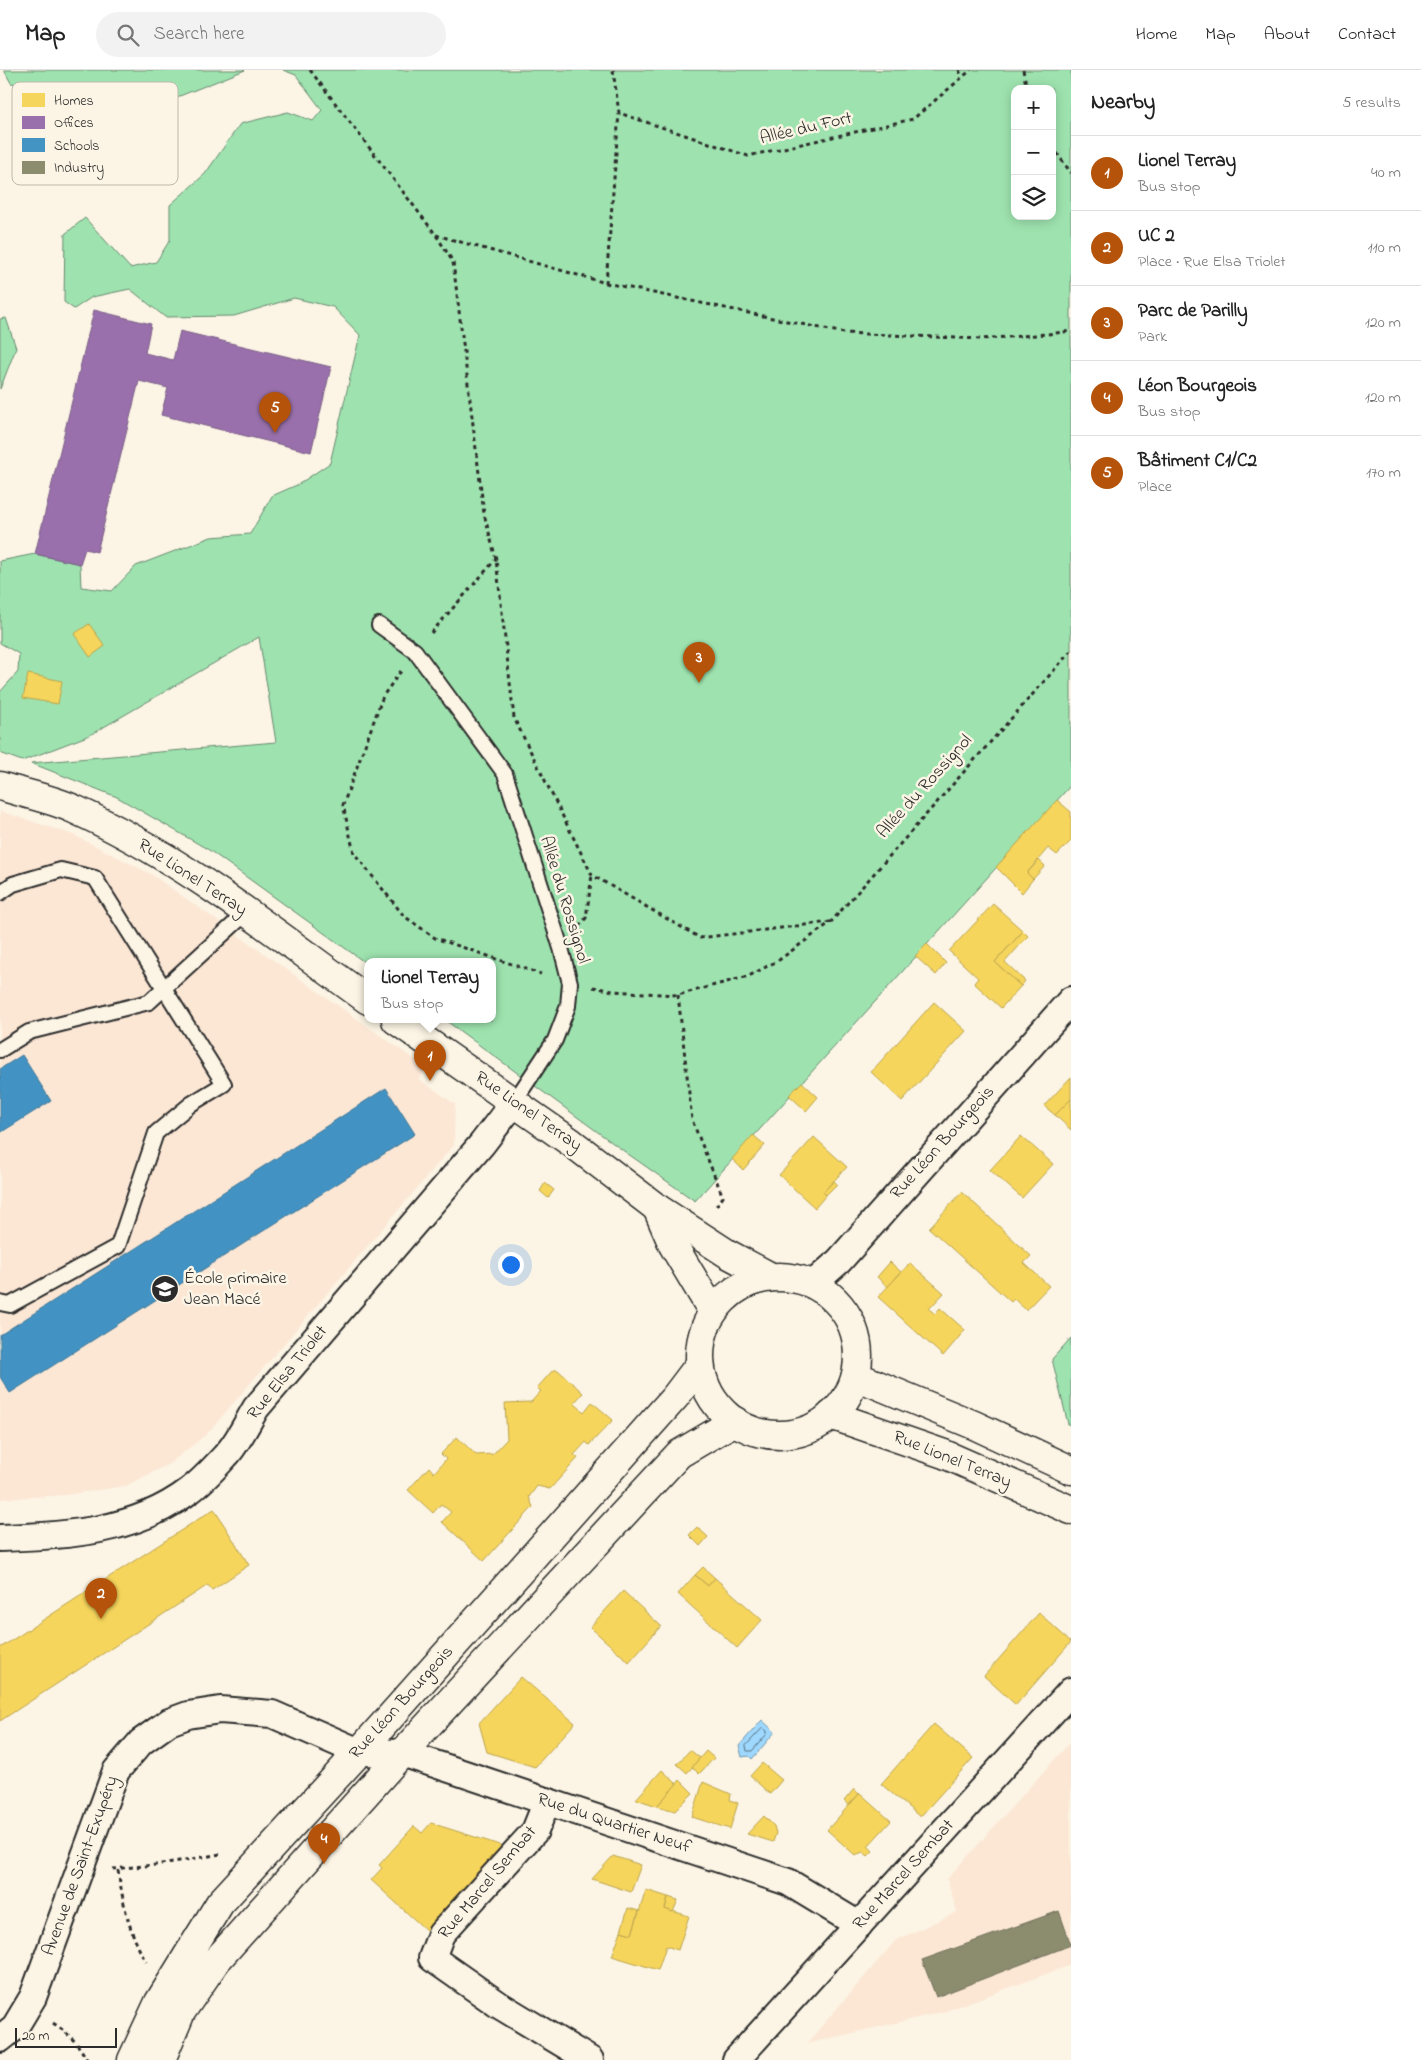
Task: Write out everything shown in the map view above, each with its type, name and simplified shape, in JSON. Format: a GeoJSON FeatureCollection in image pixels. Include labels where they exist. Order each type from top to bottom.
{"type":"FeatureCollection","features":[{"type":"Feature","properties":{"kind":"main road","name":"Rue Lionel Terray"},"geometry":{"type":"LineString","coordinates":[[0,786],[74,809],[130,837],[178,865],[364,997]]}},
{"type":"Feature","properties":{"kind":"main road","name":"Rue Lionel Terray"},"geometry":{"type":"LineString","coordinates":[[400,1023],[572,1142],[656,1208],[728,1254],[771,1277]]}},
{"type":"Feature","properties":{"kind":"main road","name":"Rue Lionel Terray"},"geometry":{"type":"LineString","coordinates":[[656,1208],[677,1252],[713,1312]]}},
{"type":"Feature","properties":{"kind":"main road"},"geometry":{"type":"LineString","coordinates":[[771,1277],[793,1278],[813,1284],[836,1300],[851,1322],[858,1349],[856,1376],[846,1397],[831,1415],[809,1429],[784,1434],[758,1432],[735,1421],[718,1406],[706,1386],[700,1364],[702,1337],[713,1312],[732,1292],[750,1282],[771,1277]]}},
{"type":"Feature","properties":{"kind":"main road","name":"Rue Léon Bourgeois"},"geometry":{"type":"LineString","coordinates":[[132,2060],[159,2002],[220,1903],[359,1752],[675,1397],[700,1364]]}},
{"type":"Feature","properties":{"kind":"main road"},"geometry":{"type":"LineString","coordinates":[[856,1376],[1071,1470]]}},
{"type":"Feature","properties":{"kind":"main road","name":"Rue Lionel Terray"},"geometry":{"type":"LineString","coordinates":[[831,1415],[944,1454],[1071,1510]]}},
{"type":"Feature","properties":{"kind":"main road","name":"Rue Léon Bourgeois"},"geometry":{"type":"LineString","coordinates":[[161,2060],[182,2012],[216,1961],[402,1753],[678,1454],[735,1421]]}},
{"type":"Feature","properties":{"kind":"street","name":"Rue Léon Bourgeois"},"geometry":{"type":"LineString","coordinates":[[813,1284],[839,1261],[1071,1000]]}},
{"type":"Feature","properties":{"kind":"street","name":"Rue Elsa Triolet"},"geometry":{"type":"LineString","coordinates":[[0,1538],[70,1534],[111,1527],[135,1520],[190,1491],[229,1452],[256,1408],[482,1144],[514,1102]]}},
{"type":"Feature","properties":{"kind":"street","name":"Rue Marcel Sembat"},"geometry":{"type":"LineString","coordinates":[[736,2060],[1071,1691]]}},
{"type":"Feature","properties":{"kind":"street","name":"Avenue de Saint-Exupéry"},"geometry":{"type":"LineString","coordinates":[[0,2039],[15,2027],[33,1997],[116,1771],[141,1742],[169,1722],[188,1715],[220,1710],[272,1714],[359,1752]]}},
{"type":"Feature","properties":{"kind":"street","name":"Rue du Quartier Neuf"},"geometry":{"type":"LineString","coordinates":[[359,1752],[402,1753],[788,1882],[859,1924]]}},
{"type":"Feature","properties":{"kind":"street","name":"Rue Marcel Sembat"},"geometry":{"type":"LineString","coordinates":[[547,1801],[535,1831],[441,1934],[432,1958],[499,2005],[590,2060]]}},
{"type":"Feature","properties":{"kind":"lane","name":"Allée du Rossignol"},"geometry":{"type":"LineString","coordinates":[[380,624],[415,651],[505,774],[561,948],[570,983]]}},
{"type":"Feature","properties":{"kind":"lane"},"geometry":{"type":"LineString","coordinates":[[0,893],[13,884],[60,870],[95,878],[224,1084],[192,1104],[156,1133],[118,1246],[10,1305],[0,1304]]}},
{"type":"Feature","properties":{"kind":"lane"},"geometry":{"type":"LineString","coordinates":[[0,1050],[29,1032],[149,1002],[246,913]]}},
{"type":"Feature","properties":{"kind":"lane"},"geometry":{"type":"LineString","coordinates":[[514,1102],[555,1040],[568,1006],[570,983]]}},
{"type":"Feature","properties":{"kind":"path"},"geometry":{"type":"LineString","coordinates":[[310,70],[436,235],[453,262],[484,514],[496,559],[514,718],[592,875],[700,938],[831,922]]}},
{"type":"Feature","properties":{"kind":"path"},"geometry":{"type":"LineString","coordinates":[[606,283],[619,112],[613,70]]}},
{"type":"Feature","properties":{"kind":"path"},"geometry":{"type":"LineString","coordinates":[[959,70],[962,77]]}},
{"type":"Feature","properties":{"kind":"path","name":"Allée du Fort"},"geometry":{"type":"LineString","coordinates":[[619,112],[748,156],[913,119],[971,70]]}},
{"type":"Feature","properties":{"kind":"path"},"geometry":{"type":"LineString","coordinates":[[1023,70],[1026,85]]}},
{"type":"Feature","properties":{"kind":"path"},"geometry":{"type":"LineString","coordinates":[[1056,152],[1071,173]]}},
{"type":"Feature","properties":{"kind":"path"},"geometry":{"type":"LineString","coordinates":[[436,235],[606,283],[844,333],[981,339],[1048,334],[1071,330]]}},
{"type":"Feature","properties":{"kind":"path"},"geometry":{"type":"LineString","coordinates":[[495,958],[435,938],[404,916],[354,853],[343,805],[382,696],[415,651],[496,559]]}},
{"type":"Feature","properties":{"kind":"path","name":"Allée du Rossignol"},"geometry":{"type":"LineString","coordinates":[[570,983],[613,991],[678,995],[749,976],[779,960],[831,922],[1071,651]]}},
{"type":"Feature","properties":{"kind":"path"},"geometry":{"type":"LineString","coordinates":[[561,948],[586,918],[592,875]]}},
{"type":"Feature","properties":{"kind":"path"},"geometry":{"type":"LineString","coordinates":[[496,958],[570,983]]}},
{"type":"Feature","properties":{"kind":"path"},"geometry":{"type":"LineString","coordinates":[[678,995],[692,1120],[723,1197],[695,1233]]}},
{"type":"Feature","properties":{"kind":"path"},"geometry":{"type":"LineString","coordinates":[[111,1869],[118,1870],[223,1854]]}},
{"type":"Feature","properties":{"kind":"path"},"geometry":{"type":"LineString","coordinates":[[118,1870],[124,1909],[132,1933],[150,1968]]}},
{"type":"Feature","properties":{"kind":"path"},"geometry":{"type":"LineString","coordinates":[[46,2018],[63,2030],[80,2046],[87,2060]]}},
{"type":"Feature","properties":{"kind":"shaded area","name":"École primaire Jean Macé"},"geometry":{"type":"Polygon","coordinates":[[[0,811],[74,835],[151,874],[427,1068],[419,1079],[455,1104],[454,1145],[207,1434],[169,1464],[126,1486],[66,1495],[0,1499],[0,811]]]}},
{"type":"Feature","properties":{"kind":"shaded area"},"geometry":{"type":"Polygon","coordinates":[[[1071,1741],[1071,1965],[943,2012],[806,2044],[896,1940],[957,1912],[947,1879],[1071,1741]]]}},
{"type":"Feature","properties":{"kind":"green space"},"geometry":{"type":"Polygon","coordinates":[[[4,70],[245,70],[178,97],[178,82],[11,83],[4,70]]]}},
{"type":"Feature","properties":{"kind":"green space"},"geometry":{"type":"Polygon","coordinates":[[[283,70],[1071,70],[1071,785],[695,1201],[449,1023],[496,1023],[496,958],[364,958],[364,962],[209,850],[117,797],[31,763],[276,742],[259,637],[90,735],[22,761],[0,753],[0,692],[18,672],[19,654],[0,643],[0,561],[35,554],[80,564],[81,587],[112,591],[136,566],[211,537],[250,534],[272,496],[299,484],[330,463],[360,335],[333,307],[294,298],[234,316],[165,317],[130,289],[92,297],[74,309],[64,302],[65,234],[85,218],[130,268],[156,262],[170,240],[170,205],[205,174],[240,124],[288,112],[313,121],[322,110],[296,75],[283,70]]]}},
{"type":"Feature","properties":{"kind":"green space"},"geometry":{"type":"Polygon","coordinates":[[[6,318],[16,348],[0,389],[0,319],[6,318]]]}},
{"type":"Feature","properties":{"kind":"green space"},"geometry":{"type":"Polygon","coordinates":[[[1071,1338],[1071,1425],[1068,1424],[1052,1359],[1071,1338]]]}},
{"type":"Feature","properties":{"kind":"water"},"geometry":{"type":"Polygon","coordinates":[[[762,1720],[775,1732],[752,1759],[749,1756],[742,1757],[739,1746],[762,1720]]]}},
{"type":"Feature","properties":{"kind":"building: Homes"},"geometry":{"type":"Polygon","coordinates":[[[89,624],[105,646],[90,657],[74,634],[89,624]]]}},
{"type":"Feature","properties":{"kind":"building: Homes"},"geometry":{"type":"Polygon","coordinates":[[[28,674],[62,681],[58,704],[23,698],[28,674]]]}},
{"type":"Feature","properties":{"kind":"building: Homes"},"geometry":{"type":"Polygon","coordinates":[[[1057,800],[1071,812],[1071,841],[1057,855],[1048,848],[1027,873],[1033,879],[1022,893],[996,867],[1057,800]]]}},
{"type":"Feature","properties":{"kind":"building: Homes"},"geometry":{"type":"Polygon","coordinates":[[[1039,860],[1045,866],[1033,879],[1027,873],[1039,860]]]}},
{"type":"Feature","properties":{"kind":"building: Homes"},"geometry":{"type":"Polygon","coordinates":[[[993,904],[1023,931],[995,962],[1021,986],[1001,1008],[974,983],[978,978],[949,951],[993,904]]]}},
{"type":"Feature","properties":{"kind":"building: Homes"},"geometry":{"type":"Polygon","coordinates":[[[1023,931],[1028,936],[1005,962],[1025,981],[1021,986],[995,962],[1023,931]]]}},
{"type":"Feature","properties":{"kind":"building: Homes"},"geometry":{"type":"Polygon","coordinates":[[[927,944],[946,963],[936,975],[915,956],[927,944]]]}},
{"type":"Feature","properties":{"kind":"building: Homes"},"geometry":{"type":"Polygon","coordinates":[[[934,1002],[966,1031],[902,1101],[871,1072],[934,1002]]]}},
{"type":"Feature","properties":{"kind":"building: Homes"},"geometry":{"type":"Polygon","coordinates":[[[1071,1077],[1071,1099],[1055,1115],[1044,1106],[1071,1077]]]}},
{"type":"Feature","properties":{"kind":"building: Homes"},"geometry":{"type":"Polygon","coordinates":[[[802,1082],[818,1097],[806,1111],[789,1095],[802,1082]]]}},
{"type":"Feature","properties":{"kind":"building: Homes"},"geometry":{"type":"Polygon","coordinates":[[[1071,1099],[1071,1130],[1055,1115],[1071,1099]]]}},
{"type":"Feature","properties":{"kind":"building: Homes"},"geometry":{"type":"Polygon","coordinates":[[[753,1135],[765,1145],[743,1170],[732,1159],[753,1135]]]}},
{"type":"Feature","properties":{"kind":"building: Homes"},"geometry":{"type":"Polygon","coordinates":[[[1021,1136],[1053,1164],[1022,1198],[990,1170],[1021,1136]]]}},
{"type":"Feature","properties":{"kind":"building: Homes"},"geometry":{"type":"Polygon","coordinates":[[[814,1137],[847,1167],[823,1192],[826,1195],[815,1208],[779,1175],[814,1137]]]}},
{"type":"Feature","properties":{"kind":"building: Homes"},"geometry":{"type":"Polygon","coordinates":[[[834,1181],[837,1184],[826,1195],[823,1192],[834,1181]]]}},
{"type":"Feature","properties":{"kind":"building: Homes"},"geometry":{"type":"Polygon","coordinates":[[[545,1183],[554,1190],[548,1198],[540,1191],[545,1183]]]}},
{"type":"Feature","properties":{"kind":"building: Homes"},"geometry":{"type":"Polygon","coordinates":[[[962,1192],[1031,1256],[1024,1263],[1049,1286],[1026,1310],[1014,1299],[1011,1302],[929,1228],[962,1192]]]}},
{"type":"Feature","properties":{"kind":"building: Homes"},"geometry":{"type":"Polygon","coordinates":[[[890,1262],[901,1272],[888,1287],[877,1277],[890,1262]]]}},
{"type":"Feature","properties":{"kind":"building: Homes"},"geometry":{"type":"Polygon","coordinates":[[[910,1263],[944,1293],[929,1309],[935,1314],[940,1308],[965,1330],[943,1356],[878,1297],[910,1263]]]}},
{"type":"Feature","properties":{"kind":"building: Homes"},"geometry":{"type":"Polygon","coordinates":[[[553,1370],[558,1370],[583,1393],[574,1403],[584,1412],[592,1402],[613,1420],[589,1445],[586,1442],[574,1455],[578,1458],[550,1489],[537,1486],[529,1497],[533,1507],[484,1561],[442,1522],[451,1512],[441,1504],[433,1513],[408,1490],[429,1467],[434,1473],[446,1459],[441,1454],[457,1437],[476,1455],[493,1454],[507,1439],[505,1403],[531,1402],[541,1391],[537,1388],[553,1370]]]}},
{"type":"Feature","properties":{"kind":"building: Homes"},"geometry":{"type":"Polygon","coordinates":[[[214,1509],[249,1565],[212,1590],[208,1585],[0,1721],[0,1648],[214,1509]]]}},
{"type":"Feature","properties":{"kind":"building: Homes"},"geometry":{"type":"Polygon","coordinates":[[[697,1527],[708,1537],[700,1546],[689,1535],[697,1527]]]}},
{"type":"Feature","properties":{"kind":"building: Homes"},"geometry":{"type":"Polygon","coordinates":[[[703,1567],[715,1578],[708,1586],[695,1575],[703,1567]]]}},
{"type":"Feature","properties":{"kind":"building: Homes"},"geometry":{"type":"Polygon","coordinates":[[[695,1575],[708,1586],[715,1578],[762,1620],[737,1648],[678,1594],[695,1575]]]}},
{"type":"Feature","properties":{"kind":"building: Homes"},"geometry":{"type":"Polygon","coordinates":[[[623,1591],[661,1626],[629,1662],[590,1627],[623,1591]]]}},
{"type":"Feature","properties":{"kind":"building: Homes"},"geometry":{"type":"Polygon","coordinates":[[[1039,1613],[1071,1642],[1016,1705],[984,1676],[1039,1613]]]}},
{"type":"Feature","properties":{"kind":"building: Homes"},"geometry":{"type":"Polygon","coordinates":[[[521,1677],[575,1723],[535,1767],[487,1752],[479,1723],[521,1677]]]}},
{"type":"Feature","properties":{"kind":"building: Homes"},"geometry":{"type":"Polygon","coordinates":[[[934,1724],[973,1758],[920,1817],[881,1784],[934,1724]]]}},
{"type":"Feature","properties":{"kind":"building: Homes"},"geometry":{"type":"Polygon","coordinates":[[[690,1750],[700,1758],[687,1773],[677,1764],[690,1750]]]}},
{"type":"Feature","properties":{"kind":"building: Homes"},"geometry":{"type":"Polygon","coordinates":[[[706,1751],[714,1758],[699,1774],[692,1767],[706,1751]]]}},
{"type":"Feature","properties":{"kind":"building: Homes"},"geometry":{"type":"Polygon","coordinates":[[[762,1763],[782,1780],[770,1794],[750,1776],[762,1763]]]}},
{"type":"Feature","properties":{"kind":"building: Homes"},"geometry":{"type":"Polygon","coordinates":[[[662,1770],[677,1784],[657,1806],[636,1799],[662,1770]]]}},
{"type":"Feature","properties":{"kind":"building: Homes"},"geometry":{"type":"Polygon","coordinates":[[[680,1780],[693,1793],[675,1811],[657,1806],[680,1780]]]}},
{"type":"Feature","properties":{"kind":"building: Homes"},"geometry":{"type":"Polygon","coordinates":[[[703,1782],[731,1794],[730,1800],[738,1803],[730,1829],[692,1817],[703,1782]]]}},
{"type":"Feature","properties":{"kind":"building: Homes"},"geometry":{"type":"Polygon","coordinates":[[[854,1789],[859,1794],[849,1805],[844,1801],[854,1789]]]}},
{"type":"Feature","properties":{"kind":"building: Homes"},"geometry":{"type":"Polygon","coordinates":[[[860,1793],[891,1821],[868,1846],[873,1851],[868,1856],[863,1852],[855,1855],[827,1830],[860,1793]]]}},
{"type":"Feature","properties":{"kind":"building: Homes"},"geometry":{"type":"Polygon","coordinates":[[[764,1816],[774,1826],[776,1833],[773,1842],[747,1834],[764,1816]]]}},
{"type":"Feature","properties":{"kind":"building: Homes"},"geometry":{"type":"Polygon","coordinates":[[[431,1823],[503,1846],[427,1931],[371,1880],[382,1868],[379,1865],[414,1826],[422,1833],[431,1823]]]}},
{"type":"Feature","properties":{"kind":"building: Homes"},"geometry":{"type":"Polygon","coordinates":[[[613,1856],[641,1865],[631,1892],[592,1879],[613,1856]]]}},
{"type":"Feature","properties":{"kind":"building: Homes"},"geometry":{"type":"Polygon","coordinates":[[[646,1890],[668,1897],[665,1909],[689,1916],[678,1950],[666,1946],[658,1970],[612,1956],[621,1931],[632,1934],[646,1890]]]}},
{"type":"Feature","properties":{"kind":"building: Homes"},"geometry":{"type":"Polygon","coordinates":[[[668,1897],[678,1900],[673,1912],[665,1909],[668,1897]]]}},
{"type":"Feature","properties":{"kind":"building: Homes"},"geometry":{"type":"Polygon","coordinates":[[[628,1908],[639,1911],[632,1934],[621,1931],[628,1908]]]}},
{"type":"Feature","properties":{"kind":"building: Offices"},"geometry":{"type":"Polygon","coordinates":[[[94,310],[151,324],[145,353],[173,360],[180,331],[331,367],[311,452],[161,415],[168,388],[139,381],[97,552],[85,549],[80,564],[35,554],[94,310]]]}},
{"type":"Feature","properties":{"kind":"building: Schools"},"geometry":{"type":"Polygon","coordinates":[[[22,1055],[51,1101],[0,1133],[0,1069],[22,1055]]]}},
{"type":"Feature","properties":{"kind":"building: Schools"},"geometry":{"type":"Polygon","coordinates":[[[386,1088],[415,1134],[10,1393],[0,1377],[0,1335],[386,1088]]]}},
{"type":"Feature","properties":{"kind":"building: Industry"},"geometry":{"type":"Polygon","coordinates":[[[1059,1911],[1071,1945],[936,1997],[922,1960],[1059,1911]]]}},
{"type":"Feature","properties":{"kind":"place","name":"Bâtiment C1/C2"},"geometry":{"type":"Point","coordinates":[275,433]}},
{"type":"Feature","properties":{"kind":"place","name":"Parc de Parilly"},"geometry":{"type":"Point","coordinates":[699,683]}},
{"type":"Feature","properties":{"kind":"place","name":"Lionel Terray"},"geometry":{"type":"Point","coordinates":[430,1081]}},
{"type":"Feature","properties":{"kind":"place","name":"École primaire Jean Macé"},"geometry":{"type":"Point","coordinates":[165,1289]}},
{"type":"Feature","properties":{"kind":"place","name":"UC 2"},"geometry":{"type":"Point","coordinates":[101,1619]}},
{"type":"Feature","properties":{"kind":"place","name":"Léon Bourgeois"},"geometry":{"type":"Point","coordinates":[324,1864]}}]}
